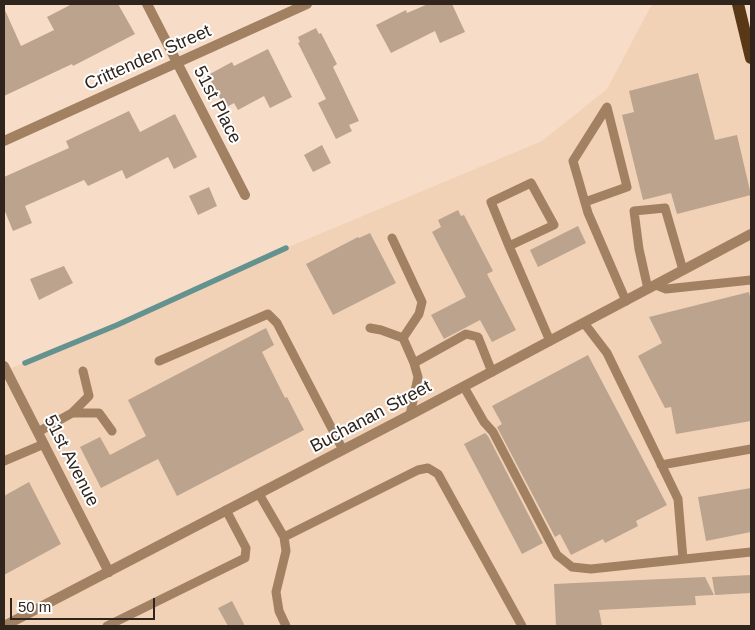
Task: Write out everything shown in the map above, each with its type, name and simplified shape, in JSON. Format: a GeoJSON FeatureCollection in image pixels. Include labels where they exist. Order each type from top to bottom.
{"type":"FeatureCollection","features":[{"type":"Feature","properties":{"kind":"main road"},"geometry":{"type":"LineString","coordinates":[[738,4],[751,58]]}},
{"type":"Feature","properties":{"kind":"street","name":"51st Place"},"geometry":{"type":"LineString","coordinates":[[147,4],[245,195]]}},
{"type":"Feature","properties":{"kind":"street","name":"Crittenden Street"},"geometry":{"type":"LineString","coordinates":[[4,142],[307,4]]}},
{"type":"Feature","properties":{"kind":"street","name":"Buchanan Street"},"geometry":{"type":"LineString","coordinates":[[6,626],[584,324],[751,234]]}},
{"type":"Feature","properties":{"kind":"street","name":"51st Avenue"},"geometry":{"type":"LineString","coordinates":[[4,366],[109,572]]}},
{"type":"Feature","properties":{"kind":"lane"},"geometry":{"type":"LineString","coordinates":[[585,202],[627,187],[607,107],[573,161],[588,213],[626,301]]}},
{"type":"Feature","properties":{"kind":"lane"},"geometry":{"type":"LineString","coordinates":[[509,246],[554,225],[531,183],[491,202],[509,246],[550,341]]}},
{"type":"Feature","properties":{"kind":"lane"},"geometry":{"type":"LineString","coordinates":[[683,270],[664,208],[634,211],[639,249],[652,287],[666,289],[751,280]]}},
{"type":"Feature","properties":{"kind":"lane"},"geometry":{"type":"LineString","coordinates":[[392,238],[422,302],[419,314],[403,338]]}},
{"type":"Feature","properties":{"kind":"lane"},"geometry":{"type":"LineString","coordinates":[[159,361],[268,314],[277,323],[343,450]]}},
{"type":"Feature","properties":{"kind":"lane"},"geometry":{"type":"LineString","coordinates":[[584,324],[606,353],[678,499],[683,559]]}},
{"type":"Feature","properties":{"kind":"lane"},"geometry":{"type":"LineString","coordinates":[[370,328],[403,338],[418,376],[410,415]]}},
{"type":"Feature","properties":{"kind":"lane"},"geometry":{"type":"LineString","coordinates":[[414,362],[466,334],[478,338],[492,372]]}},
{"type":"Feature","properties":{"kind":"lane"},"geometry":{"type":"LineString","coordinates":[[38,432],[72,413],[89,396],[82,371]]}},
{"type":"Feature","properties":{"kind":"lane"},"geometry":{"type":"LineString","coordinates":[[464,387],[484,422],[493,432],[557,555],[572,568],[590,569],[751,552]]}},
{"type":"Feature","properties":{"kind":"lane"},"geometry":{"type":"LineString","coordinates":[[72,413],[99,413],[112,431]]}},
{"type":"Feature","properties":{"kind":"lane"},"geometry":{"type":"LineString","coordinates":[[4,461],[44,444]]}},
{"type":"Feature","properties":{"kind":"lane"},"geometry":{"type":"LineString","coordinates":[[661,465],[751,449]]}},
{"type":"Feature","properties":{"kind":"lane"},"geometry":{"type":"LineString","coordinates":[[284,537],[418,470],[428,468],[438,474],[522,626]]}},
{"type":"Feature","properties":{"kind":"lane"},"geometry":{"type":"LineString","coordinates":[[259,494],[284,537],[286,551],[276,592],[279,611],[286,626]]}},
{"type":"Feature","properties":{"kind":"lane"},"geometry":{"type":"LineString","coordinates":[[107,626],[245,558],[246,548],[226,510]]}},
{"type":"Feature","properties":{"kind":"shaded area"},"geometry":{"type":"Polygon","coordinates":[[[652,4],[738,4],[751,58],[751,626],[4,626],[4,371],[117,325],[286,248],[542,141],[607,89],[652,4]]]}},
{"type":"Feature","properties":{"kind":"building"},"geometry":{"type":"Polygon","coordinates":[[[72,4],[118,4],[135,34],[73,66],[72,64],[4,96],[4,8],[21,46],[54,30],[47,17],[72,4]]]}},
{"type":"Feature","properties":{"kind":"building"},"geometry":{"type":"Polygon","coordinates":[[[428,4],[452,4],[465,32],[440,43],[435,31],[391,53],[376,25],[406,10],[407,13],[428,4]]]}},
{"type":"Feature","properties":{"kind":"building"},"geometry":{"type":"Polygon","coordinates":[[[316,28],[319,34],[321,33],[337,64],[333,67],[359,121],[349,125],[352,131],[336,139],[318,103],[326,99],[298,43],[300,42],[298,37],[316,28]]]}},
{"type":"Feature","properties":{"kind":"building"},"geometry":{"type":"Polygon","coordinates":[[[268,49],[292,97],[270,108],[264,96],[238,110],[234,103],[225,108],[208,75],[232,62],[234,66],[268,49]]]}},
{"type":"Feature","properties":{"kind":"building"},"geometry":{"type":"Polygon","coordinates":[[[698,73],[715,140],[737,135],[751,195],[677,214],[671,193],[643,200],[622,115],[634,112],[629,91],[698,73]]]}},
{"type":"Feature","properties":{"kind":"building"},"geometry":{"type":"Polygon","coordinates":[[[129,111],[140,132],[175,114],[197,157],[174,169],[168,157],[126,179],[122,170],[88,186],[84,180],[25,206],[32,223],[13,231],[4,209],[4,177],[69,148],[66,141],[129,111]]]}},
{"type":"Feature","properties":{"kind":"building"},"geometry":{"type":"Polygon","coordinates":[[[322,145],[331,163],[313,172],[304,155],[322,145]]]}},
{"type":"Feature","properties":{"kind":"building"},"geometry":{"type":"Polygon","coordinates":[[[209,187],[217,206],[198,215],[189,196],[209,187]]]}},
{"type":"Feature","properties":{"kind":"building"},"geometry":{"type":"Polygon","coordinates":[[[458,210],[461,216],[464,215],[493,271],[487,274],[516,330],[492,342],[480,320],[444,339],[431,315],[466,297],[432,232],[441,227],[438,220],[458,210]]]}},
{"type":"Feature","properties":{"kind":"building"},"geometry":{"type":"Polygon","coordinates":[[[578,226],[586,243],[538,267],[530,250],[578,226]]]}},
{"type":"Feature","properties":{"kind":"building"},"geometry":{"type":"Polygon","coordinates":[[[370,233],[396,283],[333,315],[306,264],[358,237],[370,233]]]}},
{"type":"Feature","properties":{"kind":"building"},"geometry":{"type":"Polygon","coordinates":[[[64,266],[73,283],[39,300],[30,279],[64,266]]]}},
{"type":"Feature","properties":{"kind":"building"},"geometry":{"type":"Polygon","coordinates":[[[749,292],[751,302],[751,421],[676,434],[671,407],[665,408],[638,356],[662,343],[649,317],[749,292]]]}},
{"type":"Feature","properties":{"kind":"building"},"geometry":{"type":"Polygon","coordinates":[[[266,328],[274,345],[262,352],[285,398],[287,397],[304,430],[177,496],[158,459],[101,488],[80,447],[100,437],[110,455],[146,436],[128,400],[266,328]]]}},
{"type":"Feature","properties":{"kind":"building"},"geometry":{"type":"Polygon","coordinates":[[[588,355],[667,505],[636,521],[638,526],[605,543],[603,539],[571,555],[560,534],[555,537],[497,427],[502,424],[492,406],[588,355]]]}},
{"type":"Feature","properties":{"kind":"building"},"geometry":{"type":"Polygon","coordinates":[[[485,433],[543,543],[522,554],[464,444],[485,433]]]}},
{"type":"Feature","properties":{"kind":"building"},"geometry":{"type":"Polygon","coordinates":[[[29,482],[61,544],[4,575],[4,496],[29,482]]]}},
{"type":"Feature","properties":{"kind":"building"},"geometry":{"type":"Polygon","coordinates":[[[751,488],[751,532],[706,541],[698,497],[751,488]]]}},
{"type":"Feature","properties":{"kind":"building"},"geometry":{"type":"Polygon","coordinates":[[[751,575],[751,593],[715,595],[712,577],[751,575]]]}},
{"type":"Feature","properties":{"kind":"building"},"geometry":{"type":"Polygon","coordinates":[[[705,577],[714,595],[695,596],[696,605],[599,610],[602,626],[556,626],[554,584],[705,577]]]}},
{"type":"Feature","properties":{"kind":"building"},"geometry":{"type":"Polygon","coordinates":[[[232,601],[245,626],[228,626],[218,608],[232,601]]]}},
{"type":"Feature","properties":{"kind":"waterway"},"geometry":{"type":"LineString","coordinates":[[25,363],[117,325],[286,248]]}}]}
